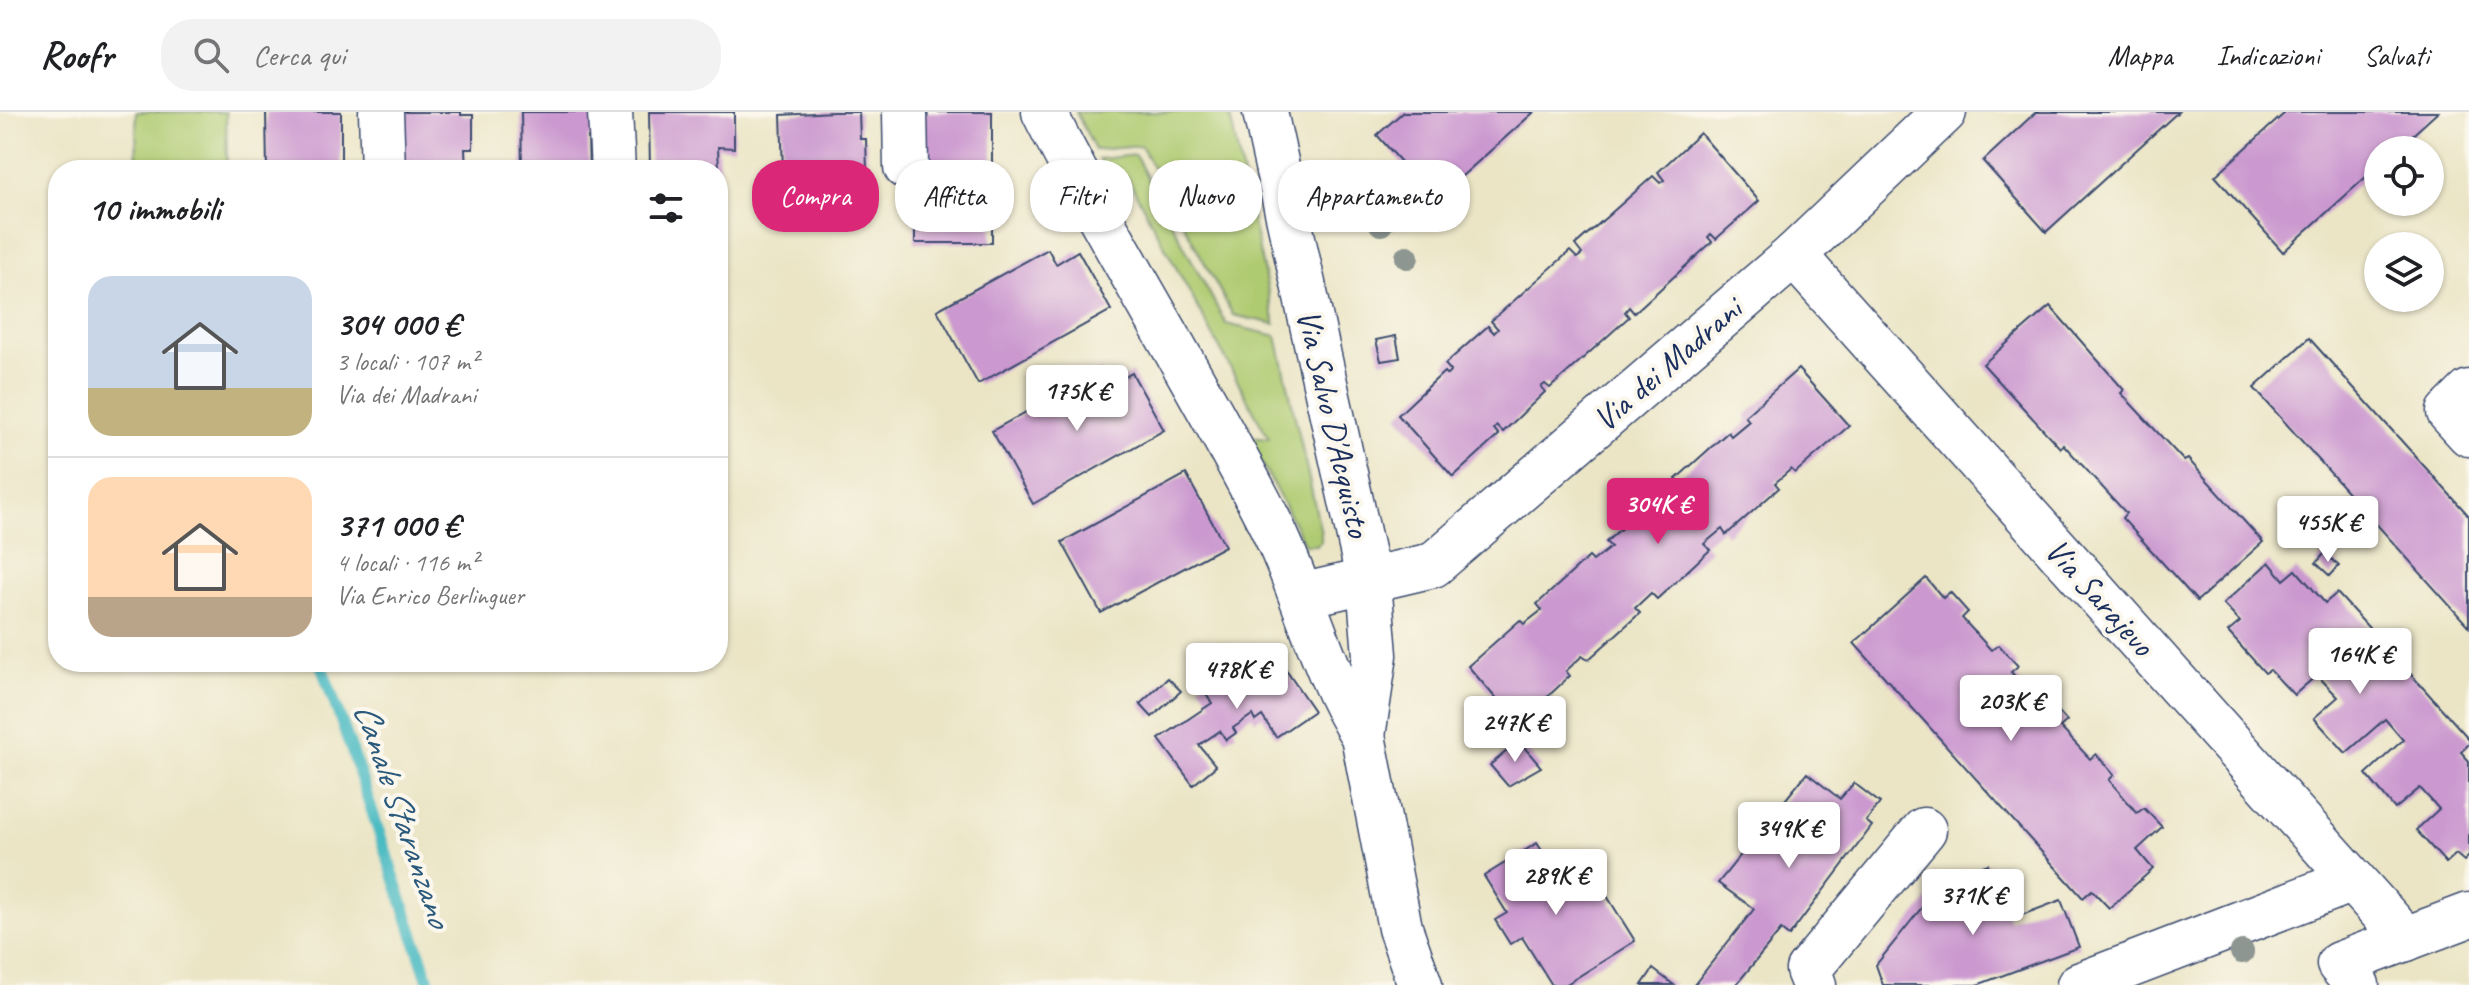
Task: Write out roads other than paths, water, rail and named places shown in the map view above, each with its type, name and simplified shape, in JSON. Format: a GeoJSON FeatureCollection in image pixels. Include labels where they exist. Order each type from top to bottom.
{"type":"FeatureCollection","features":[{"type":"Feature","properties":{"kind":"street"},"geometry":{"type":"LineString","coordinates":[[381,112],[383,160]]}},
{"type":"Feature","properties":{"kind":"street"},"geometry":{"type":"LineString","coordinates":[[610,112],[612,160]]}},
{"type":"Feature","properties":{"kind":"street"},"geometry":{"type":"LineString","coordinates":[[905,112],[906,160]]}},
{"type":"Feature","properties":{"kind":"street"},"geometry":{"type":"LineString","coordinates":[[1044,112],[1072,167],[1218,422],[1285,553],[1346,710],[1363,736],[1400,928],[1420,985]]}},
{"type":"Feature","properties":{"kind":"street","name":"Via Salvo D'Acquisto"},"geometry":{"type":"LineString","coordinates":[[1265,112],[1369,582],[1375,655],[1363,736]]}},
{"type":"Feature","properties":{"kind":"street","name":"Via dei Madrani"},"geometry":{"type":"LineString","coordinates":[[1301,596],[1433,565],[1794,255],[1944,112]]}},
{"type":"Feature","properties":{"kind":"street","name":"Via Sarajevo"},"geometry":{"type":"LineString","coordinates":[[1794,255],[2406,939]]}},
{"type":"Feature","properties":{"kind":"street"},"geometry":{"type":"LineString","coordinates":[[2469,392],[2449,412],[2469,434]]}},
{"type":"Feature","properties":{"kind":"street"},"geometry":{"type":"LineString","coordinates":[[1814,985],[1808,970],[1924,830]]}},
{"type":"Feature","properties":{"kind":"street"},"geometry":{"type":"LineString","coordinates":[[2079,985],[2353,880]]}},
{"type":"Feature","properties":{"kind":"street"},"geometry":{"type":"LineString","coordinates":[[2348,975],[2406,939],[2469,915]]}},
{"type":"Feature","properties":{"kind":"waterway","name":"Canale Staranzano"},"geometry":{"type":"LineString","coordinates":[[324,672],[430,985]]}}]}
